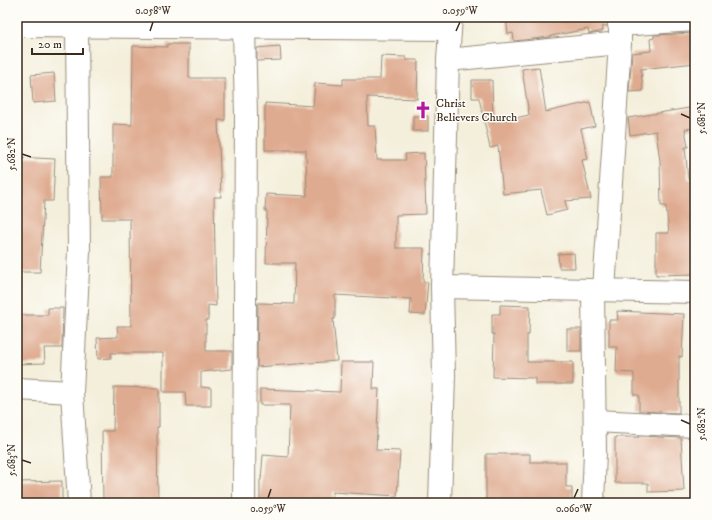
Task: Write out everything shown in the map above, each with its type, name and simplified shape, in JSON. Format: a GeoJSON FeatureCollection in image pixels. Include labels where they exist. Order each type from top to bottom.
{"type":"FeatureCollection","features":[{"type":"Feature","properties":{"kind":"street"},"geometry":{"type":"LineString","coordinates":[[448,60],[620,29],[695,20]]}},
{"type":"Feature","properties":{"kind":"street"},"geometry":{"type":"LineString","coordinates":[[17,26],[77,27],[147,22],[244,28],[450,23],[442,287],[444,376],[440,503]]}},
{"type":"Feature","properties":{"kind":"street"},"geometry":{"type":"LineString","coordinates":[[77,27],[79,251],[72,392],[79,503]]}},
{"type":"Feature","properties":{"kind":"street"},"geometry":{"type":"LineString","coordinates":[[244,28],[246,116],[244,503]]}},
{"type":"Feature","properties":{"kind":"street"},"geometry":{"type":"LineString","coordinates":[[593,503],[599,290],[620,29]]}},
{"type":"Feature","properties":{"kind":"street"},"geometry":{"type":"LineString","coordinates":[[442,287],[695,292]]}},
{"type":"Feature","properties":{"kind":"street"},"geometry":{"type":"LineString","coordinates":[[17,389],[72,392]]}},
{"type":"Feature","properties":{"kind":"street"},"geometry":{"type":"LineString","coordinates":[[595,421],[695,426]]}},
{"type":"Feature","properties":{"kind":"building"},"geometry":{"type":"Polygon","coordinates":[[[506,17],[608,17],[608,21],[607,26],[602,27],[603,31],[589,34],[588,29],[551,37],[514,41],[513,33],[508,34],[506,17]]]}},
{"type":"Feature","properties":{"kind":"building"},"geometry":{"type":"Polygon","coordinates":[[[695,33],[695,63],[641,69],[643,91],[629,92],[632,53],[651,51],[650,39],[654,38],[654,35],[695,33]]]}},
{"type":"Feature","properties":{"kind":"building"},"geometry":{"type":"Polygon","coordinates":[[[167,44],[189,44],[189,78],[225,78],[225,120],[218,120],[221,197],[214,197],[216,306],[208,305],[208,320],[206,320],[206,351],[232,351],[232,369],[201,372],[201,387],[211,388],[211,406],[186,406],[185,392],[163,392],[163,353],[111,353],[111,358],[98,359],[97,338],[118,337],[117,326],[131,326],[130,219],[102,219],[101,177],[113,177],[113,124],[132,125],[133,46],[167,47],[167,44]]]}},
{"type":"Feature","properties":{"kind":"building"},"geometry":{"type":"Polygon","coordinates":[[[280,46],[281,60],[257,61],[257,48],[280,46]]]}},
{"type":"Feature","properties":{"kind":"building"},"geometry":{"type":"Polygon","coordinates":[[[381,56],[406,57],[406,60],[418,60],[417,99],[367,97],[368,126],[375,126],[377,160],[406,160],[405,154],[424,153],[426,214],[396,215],[396,248],[424,248],[423,282],[428,282],[425,315],[410,314],[411,299],[335,295],[335,319],[333,319],[337,361],[257,367],[258,303],[294,304],[295,263],[266,263],[266,194],[307,196],[306,150],[265,150],[265,103],[313,106],[315,83],[343,85],[343,79],[380,79],[381,56]]]}},
{"type":"Feature","properties":{"kind":"building"},"geometry":{"type":"Polygon","coordinates":[[[539,67],[546,112],[590,102],[595,126],[581,129],[588,159],[582,160],[591,199],[565,201],[567,210],[547,215],[541,190],[503,194],[498,146],[490,148],[479,98],[472,98],[472,80],[492,80],[493,123],[529,115],[522,69],[539,67]]]}},
{"type":"Feature","properties":{"kind":"building"},"geometry":{"type":"Polygon","coordinates":[[[54,73],[56,101],[33,103],[31,75],[54,73]]]}},
{"type":"Feature","properties":{"kind":"building"},"geometry":{"type":"Polygon","coordinates":[[[695,107],[695,128],[685,129],[688,147],[685,147],[688,179],[695,179],[695,274],[656,275],[656,233],[669,233],[666,206],[661,206],[660,161],[656,131],[630,135],[628,118],[695,107]]]}},
{"type":"Feature","properties":{"kind":"building"},"geometry":{"type":"Polygon","coordinates":[[[413,116],[428,116],[428,131],[413,131],[413,116]]]}},
{"type":"Feature","properties":{"kind":"building"},"geometry":{"type":"Polygon","coordinates":[[[17,157],[55,159],[53,201],[44,201],[40,272],[19,272],[20,253],[17,253],[17,157]]]}},
{"type":"Feature","properties":{"kind":"building"},"geometry":{"type":"Polygon","coordinates":[[[574,253],[575,268],[559,268],[558,254],[574,253]]]}},
{"type":"Feature","properties":{"kind":"building"},"geometry":{"type":"Polygon","coordinates":[[[500,305],[530,306],[529,335],[527,335],[527,362],[573,362],[573,384],[535,384],[535,378],[493,377],[494,334],[492,334],[492,314],[500,314],[500,305]]]}},
{"type":"Feature","properties":{"kind":"building"},"geometry":{"type":"Polygon","coordinates":[[[48,308],[63,308],[62,348],[44,348],[45,363],[17,364],[17,315],[48,315],[48,308]]]}},
{"type":"Feature","properties":{"kind":"building"},"geometry":{"type":"Polygon","coordinates":[[[617,311],[684,314],[682,357],[679,356],[679,413],[639,411],[639,395],[634,395],[634,373],[616,372],[617,347],[609,347],[609,320],[618,320],[617,311]]]}},
{"type":"Feature","properties":{"kind":"building"},"geometry":{"type":"Polygon","coordinates":[[[567,329],[581,329],[581,351],[567,351],[567,329]]]}},
{"type":"Feature","properties":{"kind":"building"},"geometry":{"type":"Polygon","coordinates":[[[341,362],[374,362],[373,389],[379,389],[376,450],[400,451],[397,496],[333,492],[332,503],[260,503],[260,480],[263,455],[288,457],[290,405],[260,405],[260,389],[340,392],[341,362]]]}},
{"type":"Feature","properties":{"kind":"building"},"geometry":{"type":"Polygon","coordinates":[[[114,387],[159,388],[159,427],[157,427],[158,503],[103,503],[102,431],[113,431],[114,387]]]}},
{"type":"Feature","properties":{"kind":"building"},"geometry":{"type":"Polygon","coordinates":[[[639,436],[681,438],[684,491],[648,492],[648,483],[615,483],[615,437],[639,436]]]}},
{"type":"Feature","properties":{"kind":"building"},"geometry":{"type":"Polygon","coordinates":[[[486,454],[530,454],[530,462],[566,462],[566,487],[572,487],[572,503],[486,503],[486,454]]]}},
{"type":"Feature","properties":{"kind":"building"},"geometry":{"type":"Polygon","coordinates":[[[62,481],[62,503],[17,503],[17,482],[62,481]]]}},
{"type":"Feature","properties":{"kind":"place","name":"Christ Believers Church"},"geometry":{"type":"Point","coordinates":[423,110]}}]}
